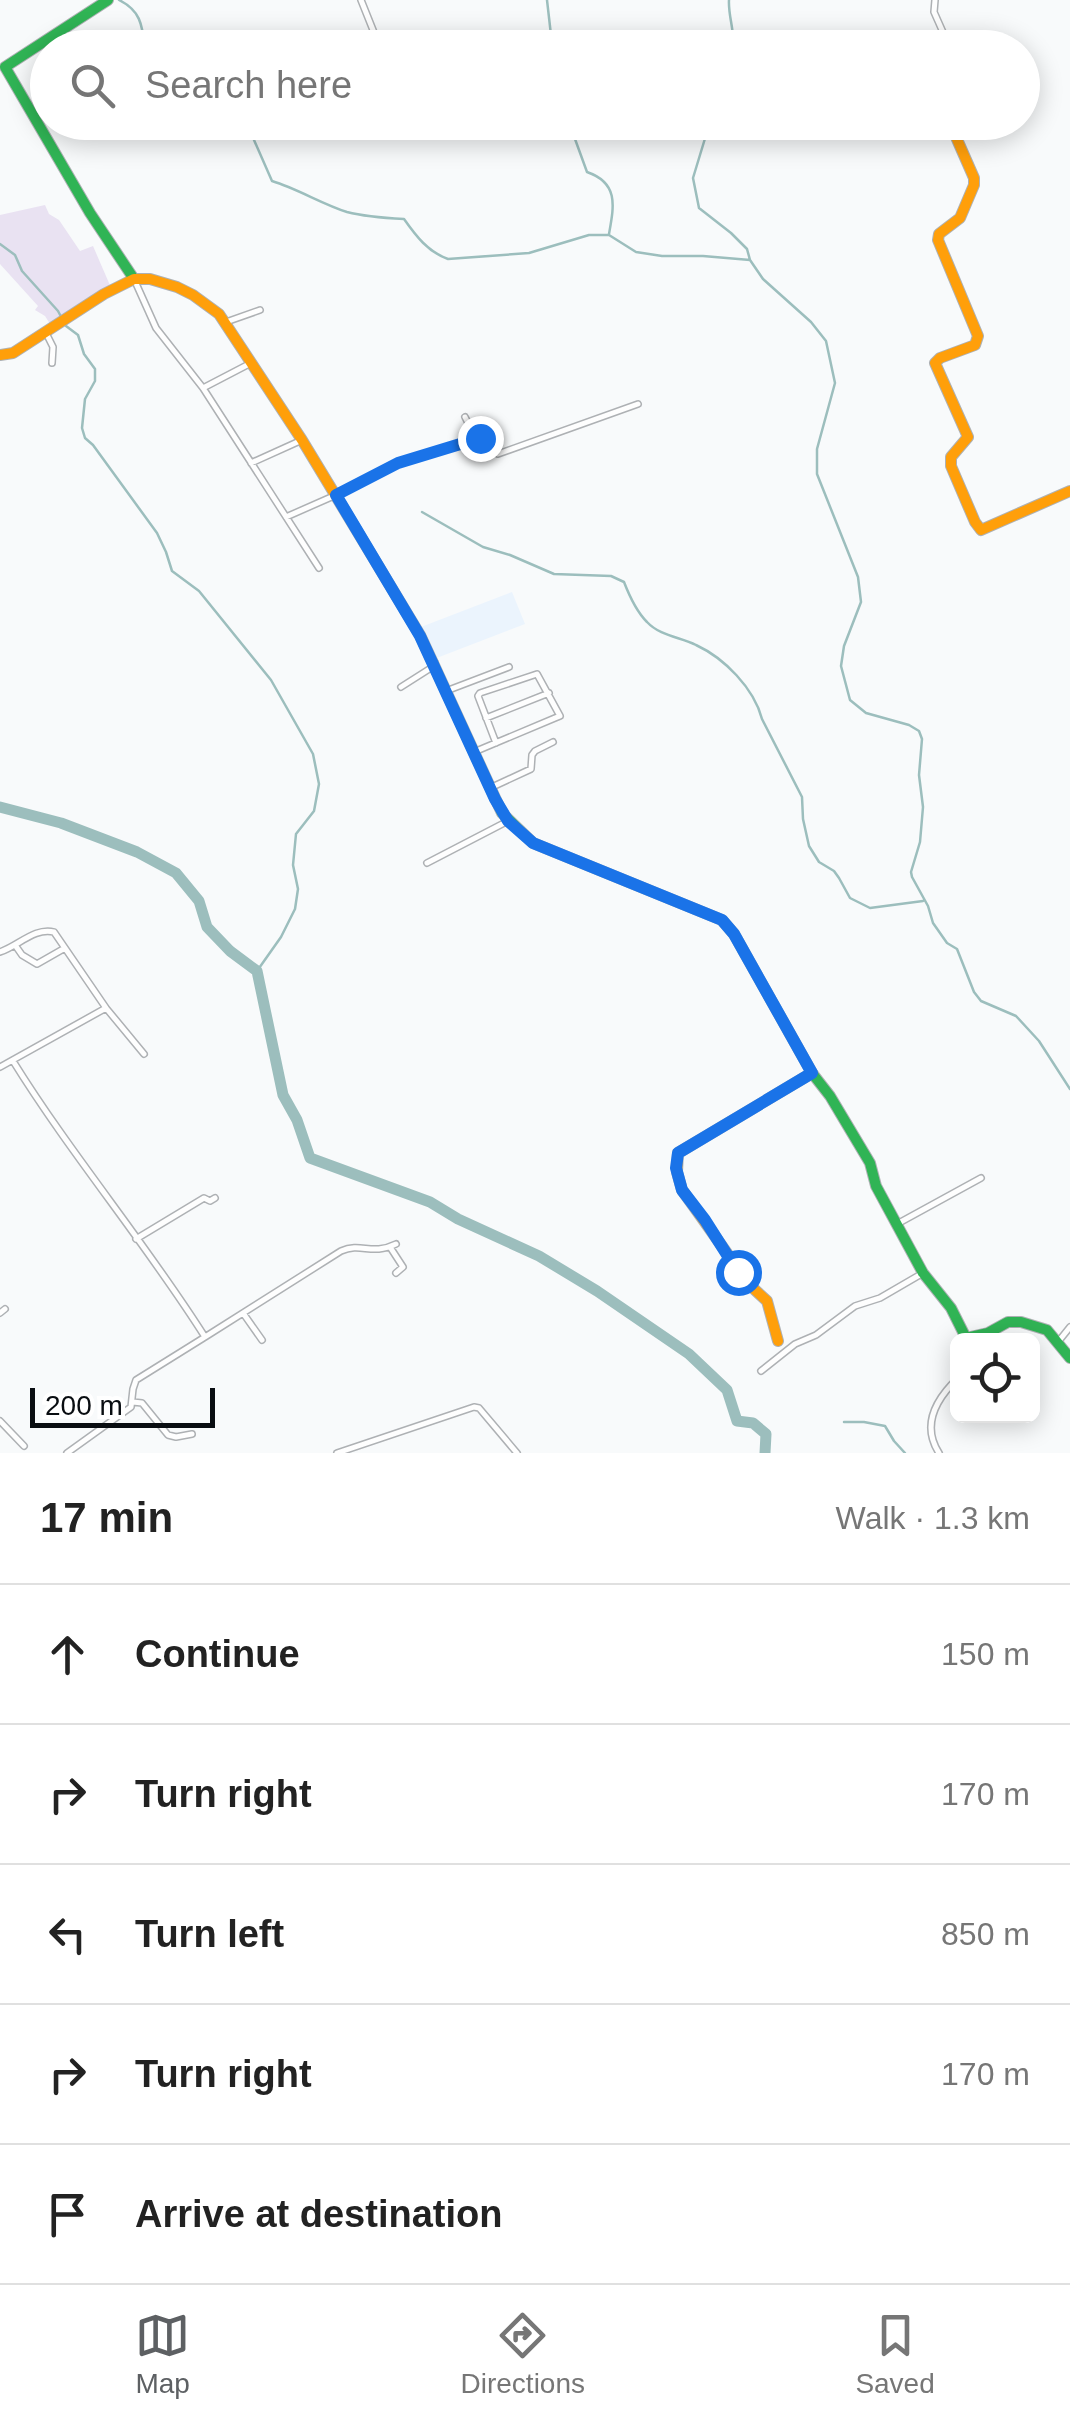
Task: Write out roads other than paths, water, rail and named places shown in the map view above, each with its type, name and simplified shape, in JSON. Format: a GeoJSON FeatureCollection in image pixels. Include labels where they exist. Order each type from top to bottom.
{"type":"FeatureCollection","features":[{"type":"Feature","properties":{"kind":"street"},"geometry":{"type":"LineString","coordinates":[[360,0],[374,30]]}},
{"type":"Feature","properties":{"kind":"street"},"geometry":{"type":"LineString","coordinates":[[935,0],[934,12],[942,30]]}},
{"type":"Feature","properties":{"kind":"street"},"geometry":{"type":"LineString","coordinates":[[59,30],[104,3]]}},
{"type":"Feature","properties":{"kind":"street"},"geometry":{"type":"LineString","coordinates":[[30,47],[2,64],[30,111]]}},
{"type":"Feature","properties":{"kind":"street"},"geometry":{"type":"LineString","coordinates":[[47,140],[134,280],[156,328],[203,388],[319,568]]}},
{"type":"Feature","properties":{"kind":"street"},"geometry":{"type":"LineString","coordinates":[[957,140],[974,185],[960,218],[939,234],[938,240],[978,336],[975,345],[935,363],[968,437],[949,460],[981,530],[1070,491]]}},
{"type":"Feature","properties":{"kind":"street"},"geometry":{"type":"LineString","coordinates":[[0,356],[14,352],[73,313],[134,280],[150,279],[177,287],[208,305],[226,322],[420,636],[502,813],[533,843],[722,920],[870,1163],[874,1182],[923,1273],[951,1308],[963,1333]]}},
{"type":"Feature","properties":{"kind":"street"},"geometry":{"type":"LineString","coordinates":[[226,322],[260,310]]}},
{"type":"Feature","properties":{"kind":"street"},"geometry":{"type":"LineString","coordinates":[[45,332],[54,347],[52,364]]}},
{"type":"Feature","properties":{"kind":"street"},"geometry":{"type":"LineString","coordinates":[[203,388],[251,363]]}},
{"type":"Feature","properties":{"kind":"street"},"geometry":{"type":"LineString","coordinates":[[286,517],[398,463],[484,438],[498,454],[638,404]]}},
{"type":"Feature","properties":{"kind":"street"},"geometry":{"type":"LineString","coordinates":[[465,417],[473,440]]}},
{"type":"Feature","properties":{"kind":"street"},"geometry":{"type":"LineString","coordinates":[[251,463],[302,440]]}},
{"type":"Feature","properties":{"kind":"street"},"geometry":{"type":"LineString","coordinates":[[401,686],[434,666]]}},
{"type":"Feature","properties":{"kind":"street"},"geometry":{"type":"LineString","coordinates":[[446,692],[509,668]]}},
{"type":"Feature","properties":{"kind":"street"},"geometry":{"type":"LineString","coordinates":[[474,752],[496,743],[560,716],[540,676],[533,673],[478,696],[496,743]]}},
{"type":"Feature","properties":{"kind":"street"},"geometry":{"type":"LineString","coordinates":[[486,718],[548,693]]}},
{"type":"Feature","properties":{"kind":"street"},"geometry":{"type":"LineString","coordinates":[[490,788],[531,770],[532,755],[553,742]]}},
{"type":"Feature","properties":{"kind":"street"},"geometry":{"type":"LineString","coordinates":[[426,863],[508,821]]}},
{"type":"Feature","properties":{"kind":"street"},"geometry":{"type":"LineString","coordinates":[[0,952],[38,932],[54,932],[106,1008],[144,1054]]}},
{"type":"Feature","properties":{"kind":"street"},"geometry":{"type":"LineString","coordinates":[[15,945],[37,964],[65,948]]}},
{"type":"Feature","properties":{"kind":"street"},"geometry":{"type":"LineString","coordinates":[[0,1067],[106,1008]]}},
{"type":"Feature","properties":{"kind":"street"},"geometry":{"type":"LineString","coordinates":[[13,1061],[205,1337]]}},
{"type":"Feature","properties":{"kind":"street"},"geometry":{"type":"LineString","coordinates":[[778,1342],[767,1301],[741,1277],[682,1190],[676,1162],[678,1153],[812,1073]]}},
{"type":"Feature","properties":{"kind":"street"},"geometry":{"type":"LineString","coordinates":[[897,1224],[980,1178]]}},
{"type":"Feature","properties":{"kind":"street"},"geometry":{"type":"LineString","coordinates":[[136,1239],[204,1198],[215,1198]]}},
{"type":"Feature","properties":{"kind":"street"},"geometry":{"type":"LineString","coordinates":[[68,1453],[132,1407],[136,1380],[349,1247],[378,1250],[393,1246],[403,1267],[396,1273]]}},
{"type":"Feature","properties":{"kind":"street"},"geometry":{"type":"LineString","coordinates":[[761,1371],[855,1306],[880,1298],[923,1273]]}},
{"type":"Feature","properties":{"kind":"street"},"geometry":{"type":"LineString","coordinates":[[243,1313],[262,1340]]}},
{"type":"Feature","properties":{"kind":"street"},"geometry":{"type":"LineString","coordinates":[[988,1333],[1014,1321],[1047,1330],[1070,1358]]}},
{"type":"Feature","properties":{"kind":"street"},"geometry":{"type":"LineString","coordinates":[[1058,1342],[1070,1327]]}},
{"type":"Feature","properties":{"kind":"street"},"geometry":{"type":"LineString","coordinates":[[939,1453],[931,1438],[932,1416],[937,1402],[950,1387]]}},
{"type":"Feature","properties":{"kind":"street"},"geometry":{"type":"LineString","coordinates":[[133,1402],[142,1403],[168,1435],[192,1434]]}},
{"type":"Feature","properties":{"kind":"street"},"geometry":{"type":"LineString","coordinates":[[336,1453],[474,1407],[517,1453]]}},
{"type":"Feature","properties":{"kind":"street"},"geometry":{"type":"LineString","coordinates":[[0,1421],[24,1446]]}},
{"type":"Feature","properties":{"kind":"waterway"},"geometry":{"type":"LineString","coordinates":[[119,0],[132,9],[142,30]]}},
{"type":"Feature","properties":{"kind":"waterway"},"geometry":{"type":"LineString","coordinates":[[547,0],[550,30]]}},
{"type":"Feature","properties":{"kind":"waterway"},"geometry":{"type":"LineString","coordinates":[[729,0],[732,30]]}},
{"type":"Feature","properties":{"kind":"waterway"},"geometry":{"type":"LineString","coordinates":[[254,140],[272,181],[347,212],[404,219],[428,248],[448,259],[529,253],[589,235],[609,235],[636,252],[750,260]]}},
{"type":"Feature","properties":{"kind":"waterway"},"geometry":{"type":"LineString","coordinates":[[575,140],[587,172],[605,182],[612,197],[609,234]]}},
{"type":"Feature","properties":{"kind":"waterway"},"geometry":{"type":"LineString","coordinates":[[705,140],[693,178],[699,208],[747,249],[763,279],[811,322],[826,341],[835,383],[817,449],[817,474],[858,577],[861,602],[844,646],[841,666],[850,700],[866,713],[909,725],[919,731],[922,739],[919,775],[923,807],[912,877],[933,923],[947,943],[957,949],[974,992],[981,1001],[1016,1016],[1039,1041],[1070,1089]]}},
{"type":"Feature","properties":{"kind":"waterway"},"geometry":{"type":"LineString","coordinates":[[0,244],[15,255],[22,271],[58,311],[66,326],[78,335],[84,354],[95,369],[95,381],[85,399],[85,438],[157,533],[172,571],[199,591],[271,680],[313,754],[319,784],[314,811],[296,834],[295,909],[257,971]]}},
{"type":"Feature","properties":{"kind":"waterway"},"geometry":{"type":"LineString","coordinates":[[422,512],[483,547],[554,574],[611,576],[624,582],[636,608],[652,627],[707,651],[745,685],[802,797],[809,846],[819,862],[834,871],[850,898],[870,908],[923,901]]}},
{"type":"Feature","properties":{"kind":"waterway"},"geometry":{"type":"LineString","coordinates":[[0,807],[61,823],[137,852],[176,873],[199,901],[207,927],[257,971],[283,1095],[297,1120],[310,1158],[430,1202],[539,1256],[597,1291],[689,1354],[727,1390],[737,1421],[753,1423],[766,1434],[765,1453]]}},
{"type":"Feature","properties":{"kind":"waterway"},"geometry":{"type":"LineString","coordinates":[[844,1422],[885,1426],[905,1453]]}}]}
